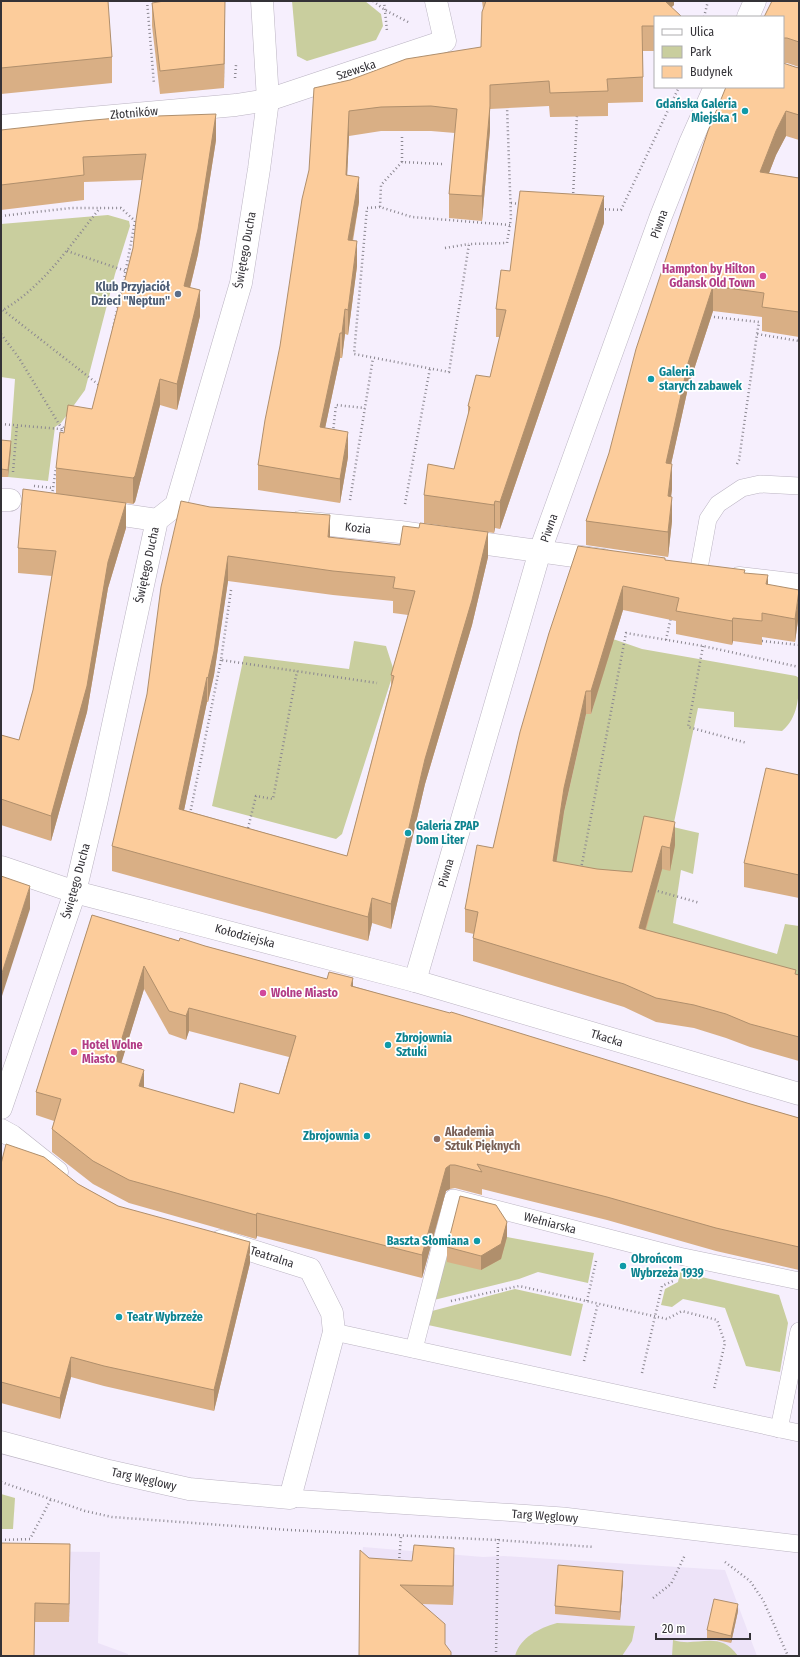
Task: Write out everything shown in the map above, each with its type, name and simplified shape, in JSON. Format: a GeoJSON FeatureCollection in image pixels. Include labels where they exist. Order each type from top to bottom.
{"type":"FeatureCollection","features":[{"type":"Feature","properties":{"kind":"street","name":"Świętego Ducha"},"geometry":{"type":"LineString","coordinates":[[1,1108],[8,1066],[75,892],[97,799],[157,520],[176,505],[241,283],[268,100],[262,1]]}},
{"type":"Feature","properties":{"kind":"street","name":"Szewska"},"geometry":{"type":"LineString","coordinates":[[268,100],[445,41],[436,1]]}},
{"type":"Feature","properties":{"kind":"street"},"geometry":{"type":"LineString","coordinates":[[748,16],[755,1]]}},
{"type":"Feature","properties":{"kind":"street","name":"Piwna"},"geometry":{"type":"LineString","coordinates":[[415,980],[540,551],[661,216],[690,143],[715,88]]}},
{"type":"Feature","properties":{"kind":"street","name":"Złotników"},"geometry":{"type":"LineString","coordinates":[[1,126],[268,100]]}},
{"type":"Feature","properties":{"kind":"street"},"geometry":{"type":"LineString","coordinates":[[5,500],[52,496]]}},
{"type":"Feature","properties":{"kind":"street"},"geometry":{"type":"LineString","coordinates":[[176,505],[198,509]]}},
{"type":"Feature","properties":{"kind":"street"},"geometry":{"type":"LineString","coordinates":[[80,509],[157,520]]}},
{"type":"Feature","properties":{"kind":"street","name":"Kozia"},"geometry":{"type":"LineString","coordinates":[[278,520],[400,532],[625,563]]}},
{"type":"Feature","properties":{"kind":"street"},"geometry":{"type":"LineString","coordinates":[[689,572],[799,585]]}},
{"type":"Feature","properties":{"kind":"street","name":"Kołodziejska"},"geometry":{"type":"LineString","coordinates":[[1,867],[75,892],[415,980]]}},
{"type":"Feature","properties":{"kind":"street","name":"Tkacka"},"geometry":{"type":"LineString","coordinates":[[415,980],[799,1094]]}},
{"type":"Feature","properties":{"kind":"street"},"geometry":{"type":"LineString","coordinates":[[1,1130],[12,1136],[74,1186]]}},
{"type":"Feature","properties":{"kind":"street","name":"Teatralna"},"geometry":{"type":"LineString","coordinates":[[204,1237],[248,1249],[310,1269],[332,1313],[334,1332]]}},
{"type":"Feature","properties":{"kind":"street"},"geometry":{"type":"LineString","coordinates":[[290,1498],[334,1332]]}},
{"type":"Feature","properties":{"kind":"street","name":"Targ Węglowy"},"geometry":{"type":"LineString","coordinates":[[1,1442],[108,1471],[188,1489],[290,1498]]}},
{"type":"Feature","properties":{"kind":"lane"},"geometry":{"type":"LineString","coordinates":[[689,572],[708,519],[718,504],[742,488],[760,484],[799,486]]}},
{"type":"Feature","properties":{"kind":"lane","name":"Wełniarska"},"geometry":{"type":"LineString","coordinates":[[414,1349],[452,1198],[679,1256],[799,1281]]}},
{"type":"Feature","properties":{"kind":"lane"},"geometry":{"type":"LineString","coordinates":[[778,1429],[799,1331]]}},
{"type":"Feature","properties":{"kind":"lane"},"geometry":{"type":"LineString","coordinates":[[334,1332],[799,1433]]}},
{"type":"Feature","properties":{"kind":"lane","name":"Targ Węglowy"},"geometry":{"type":"LineString","coordinates":[[290,1498],[563,1516],[799,1544]]}},
{"type":"Feature","properties":{"kind":"path"},"geometry":{"type":"LineString","coordinates":[[147,1],[153,79]]}},
{"type":"Feature","properties":{"kind":"path"},"geometry":{"type":"LineString","coordinates":[[373,1],[385,10]]}},
{"type":"Feature","properties":{"kind":"path"},"geometry":{"type":"LineString","coordinates":[[704,16],[708,1]]}},
{"type":"Feature","properties":{"kind":"path"},"geometry":{"type":"LineString","coordinates":[[594,209],[621,210],[679,88]]}},
{"type":"Feature","properties":{"kind":"path"},"geometry":{"type":"LineString","coordinates":[[445,248],[469,244],[506,243],[510,225],[510,203],[506,100]]}},
{"type":"Feature","properties":{"kind":"path"},"geometry":{"type":"LineString","coordinates":[[573,200],[577,108]]}},
{"type":"Feature","properties":{"kind":"path"},"geometry":{"type":"LineString","coordinates":[[380,207],[381,185],[402,162],[402,134]]}},
{"type":"Feature","properties":{"kind":"path"},"geometry":{"type":"LineString","coordinates":[[402,162],[442,164]]}},
{"type":"Feature","properties":{"kind":"path"},"geometry":{"type":"LineString","coordinates":[[510,203],[526,204]]}},
{"type":"Feature","properties":{"kind":"path"},"geometry":{"type":"LineString","coordinates":[[469,244],[449,372],[354,354],[367,208],[380,207],[412,217],[510,225]]}},
{"type":"Feature","properties":{"kind":"path"},"geometry":{"type":"LineString","coordinates":[[1,216],[71,208],[121,208],[135,221],[112,332]]}},
{"type":"Feature","properties":{"kind":"path"},"geometry":{"type":"LineString","coordinates":[[99,385],[2,311],[20,299],[40,282],[67,251],[100,208]]}},
{"type":"Feature","properties":{"kind":"path"},"geometry":{"type":"LineString","coordinates":[[67,251],[126,270]]}},
{"type":"Feature","properties":{"kind":"path"},"geometry":{"type":"LineString","coordinates":[[714,317],[759,322],[739,460],[735,469]]}},
{"type":"Feature","properties":{"kind":"path"},"geometry":{"type":"LineString","coordinates":[[1,334],[19,358],[62,429],[61,436]]}},
{"type":"Feature","properties":{"kind":"path"},"geometry":{"type":"LineString","coordinates":[[757,334],[799,341]]}},
{"type":"Feature","properties":{"kind":"path"},"geometry":{"type":"LineString","coordinates":[[349,505],[373,358]]}},
{"type":"Feature","properties":{"kind":"path"},"geometry":{"type":"LineString","coordinates":[[405,506],[430,368]]}},
{"type":"Feature","properties":{"kind":"path"},"geometry":{"type":"LineString","coordinates":[[98,391],[101,377]]}},
{"type":"Feature","properties":{"kind":"path"},"geometry":{"type":"LineString","coordinates":[[332,435],[336,405],[365,408]]}},
{"type":"Feature","properties":{"kind":"path"},"geometry":{"type":"LineString","coordinates":[[1,424],[62,429],[73,421]]}},
{"type":"Feature","properties":{"kind":"path"},"geometry":{"type":"LineString","coordinates":[[13,477],[17,425]]}},
{"type":"Feature","properties":{"kind":"path"},"geometry":{"type":"LineString","coordinates":[[33,486],[52,496],[56,466]]}},
{"type":"Feature","properties":{"kind":"path"},"geometry":{"type":"LineString","coordinates":[[190,816],[221,660],[231,590]]}},
{"type":"Feature","properties":{"kind":"path"},"geometry":{"type":"LineString","coordinates":[[666,640],[671,617]]}},
{"type":"Feature","properties":{"kind":"path"},"geometry":{"type":"LineString","coordinates":[[581,870],[626,633],[704,646],[799,667]]}},
{"type":"Feature","properties":{"kind":"path"},"geometry":{"type":"LineString","coordinates":[[762,640],[799,645]]}},
{"type":"Feature","properties":{"kind":"path"},"geometry":{"type":"LineString","coordinates":[[704,646],[688,727],[747,743]]}},
{"type":"Feature","properties":{"kind":"path"},"geometry":{"type":"LineString","coordinates":[[221,660],[377,683]]}},
{"type":"Feature","properties":{"kind":"path"},"geometry":{"type":"LineString","coordinates":[[248,828],[256,796],[273,799],[298,671]]}},
{"type":"Feature","properties":{"kind":"path"},"geometry":{"type":"LineString","coordinates":[[648,888],[700,903]]}},
{"type":"Feature","properties":{"kind":"path"},"geometry":{"type":"LineString","coordinates":[[587,1301],[601,1237]]}},
{"type":"Feature","properties":{"kind":"path"},"geometry":{"type":"LineString","coordinates":[[424,1308],[519,1286],[667,1319],[682,1311],[717,1320],[725,1343],[713,1395]]}},
{"type":"Feature","properties":{"kind":"path"},"geometry":{"type":"LineString","coordinates":[[640,1379],[662,1286]]}},
{"type":"Feature","properties":{"kind":"path"},"geometry":{"type":"LineString","coordinates":[[578,1385],[598,1303]]}},
{"type":"Feature","properties":{"kind":"path"},"geometry":{"type":"LineString","coordinates":[[1,1482],[85,1511],[112,1517],[289,1530],[498,1540],[600,1548]]}},
{"type":"Feature","properties":{"kind":"path"},"geometry":{"type":"LineString","coordinates":[[1,1540],[30,1539],[51,1499]]}},
{"type":"Feature","properties":{"kind":"path"},"geometry":{"type":"LineString","coordinates":[[496,1656],[499,1512]]}},
{"type":"Feature","properties":{"kind":"path"},"geometry":{"type":"LineString","coordinates":[[399,1564],[401,1536]]}},
{"type":"Feature","properties":{"kind":"path"},"geometry":{"type":"LineString","coordinates":[[653,1598],[671,1584],[686,1554],[678,1554]]}},
{"type":"Feature","properties":{"kind":"path"},"geometry":{"type":"LineString","coordinates":[[722,1561],[729,1564],[755,1587],[764,1600],[788,1656]]}},
{"type":"Feature","properties":{"kind":"shaded area"},"geometry":{"type":"Polygon","coordinates":[[[363,1547],[483,1557],[504,1556],[725,1570],[757,1656],[359,1656],[360,1576],[363,1547]]]}},
{"type":"Feature","properties":{"kind":"shaded area"},"geometry":{"type":"Polygon","coordinates":[[[1,1551],[100,1552],[98,1643],[128,1654],[128,1656],[1,1656],[1,1551]]]}},
{"type":"Feature","properties":{"kind":"green space"},"geometry":{"type":"Polygon","coordinates":[[[292,1],[365,1],[381,14],[383,26],[376,40],[307,61],[297,56],[292,1]]]}},
{"type":"Feature","properties":{"kind":"green space"},"geometry":{"type":"Polygon","coordinates":[[[108,215],[129,221],[130,226],[115,274],[85,390],[61,423],[55,427],[48,481],[8,477],[15,379],[1,377],[1,224],[108,215]]]}},
{"type":"Feature","properties":{"kind":"green space"},"geometry":{"type":"Polygon","coordinates":[[[613,639],[642,649],[796,676],[799,678],[798,700],[794,714],[787,726],[782,731],[734,727],[734,712],[698,708],[673,827],[699,833],[693,874],[681,870],[673,923],[777,954],[785,924],[799,926],[799,998],[639,951],[654,897],[551,883],[564,812],[586,714],[591,714],[613,639]]]}},
{"type":"Feature","properties":{"kind":"green space"},"geometry":{"type":"Polygon","coordinates":[[[354,641],[386,646],[394,671],[342,834],[336,839],[212,806],[244,656],[349,669],[354,641]]]}},
{"type":"Feature","properties":{"kind":"green space"},"geometry":{"type":"Polygon","coordinates":[[[507,1237],[594,1253],[588,1283],[538,1272],[519,1279],[434,1300],[448,1245],[507,1237]]]}},
{"type":"Feature","properties":{"kind":"green space"},"geometry":{"type":"Polygon","coordinates":[[[680,1272],[779,1295],[788,1323],[780,1372],[746,1366],[725,1308],[683,1299],[672,1307],[661,1305],[665,1289],[678,1282],[680,1272]]]}},
{"type":"Feature","properties":{"kind":"green space"},"geometry":{"type":"Polygon","coordinates":[[[515,1289],[583,1304],[571,1356],[428,1325],[432,1311],[515,1289]]]}},
{"type":"Feature","properties":{"kind":"green space"},"geometry":{"type":"Polygon","coordinates":[[[1,1494],[15,1498],[13,1529],[1,1529],[1,1494]]]}},
{"type":"Feature","properties":{"kind":"green space"},"geometry":{"type":"Polygon","coordinates":[[[557,1623],[635,1626],[632,1641],[622,1656],[515,1656],[521,1644],[532,1634],[557,1623]]]}},
{"type":"Feature","properties":{"kind":"green space"},"geometry":{"type":"Polygon","coordinates":[[[673,1640],[682,1642],[715,1641],[723,1643],[731,1648],[738,1656],[672,1656],[673,1640]]]}},
{"type":"Feature","properties":{"kind":"building"},"geometry":{"type":"Polygon","coordinates":[[[1,1],[108,1],[112,57],[1,68],[1,1]]]}},
{"type":"Feature","properties":{"kind":"building"},"geometry":{"type":"Polygon","coordinates":[[[164,1],[225,1],[224,64],[160,71],[152,3],[164,1]]]}},
{"type":"Feature","properties":{"kind":"building"},"geometry":{"type":"Polygon","coordinates":[[[486,1],[665,1],[681,16],[654,16],[654,26],[642,26],[643,77],[607,79],[608,91],[550,93],[549,81],[490,85],[490,106],[482,196],[449,194],[457,109],[431,106],[381,107],[349,111],[346,175],[359,177],[348,240],[357,241],[348,310],[345,309],[342,333],[340,333],[320,427],[348,432],[340,479],[258,465],[265,420],[280,346],[302,199],[309,170],[314,88],[350,80],[406,59],[481,47],[482,12],[486,1]]]}},
{"type":"Feature","properties":{"kind":"building"},"geometry":{"type":"Polygon","coordinates":[[[772,1],[799,1],[799,42],[784,38],[784,16],[764,16],[772,1]]]}},
{"type":"Feature","properties":{"kind":"building"},"geometry":{"type":"Polygon","coordinates":[[[784,63],[799,68],[799,115],[786,111],[776,131],[760,172],[799,178],[799,312],[762,307],[764,293],[713,286],[688,363],[666,463],[672,464],[668,496],[672,497],[668,532],[586,521],[609,453],[636,349],[708,131],[726,88],[784,88],[784,63]]]}},
{"type":"Feature","properties":{"kind":"building"},"geometry":{"type":"Polygon","coordinates":[[[216,114],[198,229],[184,286],[200,290],[177,384],[160,379],[135,476],[133,478],[56,468],[60,432],[64,433],[68,405],[92,409],[133,248],[146,154],[83,157],[84,175],[1,185],[1,130],[128,117],[216,114]]]}},
{"type":"Feature","properties":{"kind":"building"},"geometry":{"type":"Polygon","coordinates":[[[520,191],[604,196],[500,502],[495,501],[494,505],[424,495],[428,464],[454,469],[470,407],[468,406],[476,375],[490,377],[506,310],[496,309],[501,270],[510,271],[520,191]]]}},
{"type":"Feature","properties":{"kind":"building"},"geometry":{"type":"Polygon","coordinates":[[[1,440],[11,441],[8,470],[1,469],[1,440]]]}},
{"type":"Feature","properties":{"kind":"building"},"geometry":{"type":"Polygon","coordinates":[[[23,489],[126,503],[108,562],[87,686],[51,816],[1,799],[1,735],[19,740],[33,690],[56,551],[18,548],[23,489]]]}},
{"type":"Feature","properties":{"kind":"building"},"geometry":{"type":"Polygon","coordinates":[[[181,501],[210,507],[330,515],[328,537],[400,545],[403,526],[419,528],[420,523],[488,532],[472,600],[425,759],[391,904],[372,898],[368,917],[112,846],[147,694],[161,587],[181,501]],[[228,556],[214,651],[208,678],[207,677],[179,809],[347,856],[394,676],[391,675],[415,591],[393,588],[395,577],[333,571],[228,556]]]}},
{"type":"Feature","properties":{"kind":"building"},"geometry":{"type":"Polygon","coordinates":[[[578,546],[665,558],[665,560],[745,570],[744,573],[768,575],[766,584],[799,590],[795,619],[762,613],[762,621],[733,618],[732,621],[676,611],[679,598],[623,586],[591,691],[586,691],[564,788],[553,861],[597,869],[632,872],[644,816],[675,822],[670,848],[662,846],[639,928],[796,970],[795,974],[799,975],[799,1037],[750,1024],[726,1014],[694,1005],[656,998],[624,984],[473,938],[478,912],[465,909],[477,845],[493,848],[520,732],[549,633],[578,546]]]}},
{"type":"Feature","properties":{"kind":"building"},"geometry":{"type":"Polygon","coordinates":[[[766,768],[799,775],[799,875],[744,863],[766,768]]]}},
{"type":"Feature","properties":{"kind":"building"},"geometry":{"type":"Polygon","coordinates":[[[1,876],[30,886],[1,976],[1,876]]]}},
{"type":"Feature","properties":{"kind":"building"},"geometry":{"type":"Polygon","coordinates":[[[92,915],[179,941],[180,938],[327,979],[329,972],[353,978],[351,986],[450,1013],[451,1012],[799,1118],[799,1247],[716,1228],[607,1197],[477,1164],[482,1172],[455,1165],[450,1165],[446,1168],[422,1255],[257,1213],[256,1215],[129,1180],[93,1161],[52,1129],[61,1099],[36,1092],[92,915]],[[144,966],[115,1061],[144,1070],[139,1086],[234,1113],[240,1083],[279,1094],[296,1036],[189,1008],[186,1016],[169,1011],[144,966]]]}},
{"type":"Feature","properties":{"kind":"building","name":"Teatr Wybrzeże"},"geometry":{"type":"Polygon","coordinates":[[[6,1144],[44,1157],[78,1184],[118,1206],[250,1242],[214,1390],[104,1366],[71,1357],[60,1398],[1,1382],[1,1164],[6,1144]]]}},
{"type":"Feature","properties":{"kind":"building","name":"Baszta Słomiana"},"geometry":{"type":"Polygon","coordinates":[[[460,1196],[496,1205],[507,1222],[501,1244],[481,1256],[447,1247],[460,1196]]]}},
{"type":"Feature","properties":{"kind":"building"},"geometry":{"type":"Polygon","coordinates":[[[1,1543],[70,1544],[69,1604],[35,1603],[34,1656],[1,1656],[1,1543]]]}},
{"type":"Feature","properties":{"kind":"building"},"geometry":{"type":"Polygon","coordinates":[[[414,1545],[454,1548],[453,1586],[400,1585],[445,1624],[445,1644],[451,1652],[451,1656],[359,1656],[360,1550],[369,1558],[412,1561],[414,1545]]]}},
{"type":"Feature","properties":{"kind":"building"},"geometry":{"type":"Polygon","coordinates":[[[558,1565],[623,1571],[620,1612],[555,1606],[558,1565]]]}},
{"type":"Feature","properties":{"kind":"building"},"geometry":{"type":"Polygon","coordinates":[[[714,1599],[738,1604],[731,1636],[707,1630],[714,1599]]]}},
{"type":"Feature","properties":{"kind":"place","name":"Gdańska Galeria Miejska 1"},"geometry":{"type":"Point","coordinates":[745,111]}},
{"type":"Feature","properties":{"kind":"place","name":"Hampton by Hilton Gdansk Old Town"},"geometry":{"type":"Point","coordinates":[763,276]}},
{"type":"Feature","properties":{"kind":"place","name":"Klub Przyjaciół Dzieci \"Neptun\""},"geometry":{"type":"Point","coordinates":[178,294]}},
{"type":"Feature","properties":{"kind":"place","name":"Galeria starych zabawek"},"geometry":{"type":"Point","coordinates":[651,379]}},
{"type":"Feature","properties":{"kind":"place","name":"Galeria ZPAP Dom Liter"},"geometry":{"type":"Point","coordinates":[408,833]}},
{"type":"Feature","properties":{"kind":"place","name":"Wolne Miasto"},"geometry":{"type":"Point","coordinates":[263,993]}},
{"type":"Feature","properties":{"kind":"place","name":"Zbrojownia Sztuki"},"geometry":{"type":"Point","coordinates":[388,1045]}},
{"type":"Feature","properties":{"kind":"place","name":"Hotel Wolne Miasto"},"geometry":{"type":"Point","coordinates":[74,1052]}},
{"type":"Feature","properties":{"kind":"place","name":"Zbrojownia"},"geometry":{"type":"Point","coordinates":[367,1136]}},
{"type":"Feature","properties":{"kind":"place","name":"Akademia Sztuk Pięknych"},"geometry":{"type":"Point","coordinates":[437,1139]}},
{"type":"Feature","properties":{"kind":"place","name":"Baszta Słomiana"},"geometry":{"type":"Point","coordinates":[477,1241]}},
{"type":"Feature","properties":{"kind":"place","name":"Obrońcom Wybrzeża 1939"},"geometry":{"type":"Point","coordinates":[623,1266]}},
{"type":"Feature","properties":{"kind":"place","name":"Teatr Wybrzeże"},"geometry":{"type":"Point","coordinates":[119,1317]}}]}
